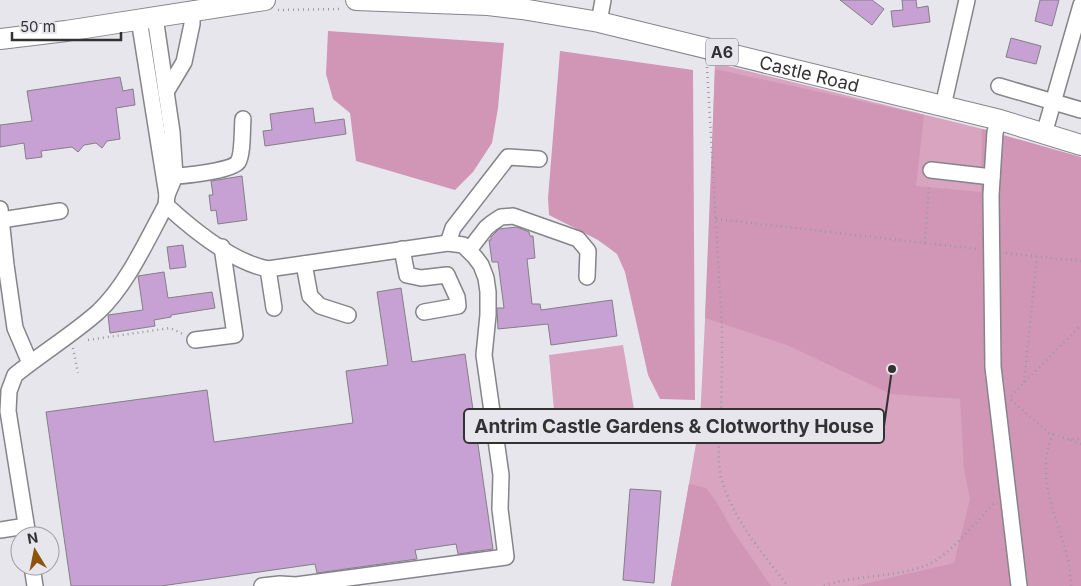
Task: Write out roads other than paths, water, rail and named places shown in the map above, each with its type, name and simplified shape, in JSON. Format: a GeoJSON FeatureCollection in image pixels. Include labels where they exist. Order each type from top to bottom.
{"type":"FeatureCollection","features":[{"type":"Feature","properties":{"kind":"main road","name":"Castle Road"},"geometry":{"type":"LineString","coordinates":[[351,5],[451,2],[522,9],[599,22],[1000,120],[1081,145]]}},
{"type":"Feature","properties":{"kind":"main road"},"geometry":{"type":"LineString","coordinates":[[0,39],[66,31],[192,11],[269,5]]}},
{"type":"Feature","properties":{"kind":"street"},"geometry":{"type":"LineString","coordinates":[[599,22],[603,0]]}},
{"type":"Feature","properties":{"kind":"street"},"geometry":{"type":"LineString","coordinates":[[943,106],[967,0]]}},
{"type":"Feature","properties":{"kind":"street"},"geometry":{"type":"LineString","coordinates":[[1044,134],[1081,5]]}},
{"type":"Feature","properties":{"kind":"street"},"geometry":{"type":"LineString","coordinates":[[166,92],[184,62],[192,24],[192,11]]}},
{"type":"Feature","properties":{"kind":"street"},"geometry":{"type":"LineString","coordinates":[[26,526],[8,411],[9,391],[15,375],[30,363],[67,341],[114,294],[124,280],[166,200],[172,132],[166,92],[147,18]]}},
{"type":"Feature","properties":{"kind":"street"},"geometry":{"type":"LineString","coordinates":[[147,18],[156,122],[169,177]]}},
{"type":"Feature","properties":{"kind":"street"},"geometry":{"type":"LineString","coordinates":[[999,86],[1081,110]]}},
{"type":"Feature","properties":{"kind":"street"},"geometry":{"type":"LineString","coordinates":[[169,177],[228,168],[237,163],[240,155],[243,119]]}},
{"type":"Feature","properties":{"kind":"street"},"geometry":{"type":"LineString","coordinates":[[1000,120],[995,132],[992,177],[992,367],[1019,586]]}},
{"type":"Feature","properties":{"kind":"street"},"geometry":{"type":"LineString","coordinates":[[448,243],[453,228],[508,157],[539,159]]}},
{"type":"Feature","properties":{"kind":"street"},"geometry":{"type":"LineString","coordinates":[[931,170],[992,177]]}},
{"type":"Feature","properties":{"kind":"street"},"geometry":{"type":"LineString","coordinates":[[166,200],[190,227],[254,266],[268,269],[448,243],[463,245],[470,250],[481,265],[488,292],[484,355],[501,475],[500,509],[506,557],[296,585],[262,586]]}},
{"type":"Feature","properties":{"kind":"street"},"geometry":{"type":"LineString","coordinates":[[30,363],[15,328],[3,265],[1,215],[60,211]]}},
{"type":"Feature","properties":{"kind":"street"},"geometry":{"type":"LineString","coordinates":[[470,250],[492,223],[500,217],[513,216],[578,239],[588,251],[587,277]]}},
{"type":"Feature","properties":{"kind":"street"},"geometry":{"type":"LineString","coordinates":[[194,340],[235,335],[222,247]]}},
{"type":"Feature","properties":{"kind":"street"},"geometry":{"type":"LineString","coordinates":[[402,249],[407,275],[421,278],[447,276],[457,297],[458,306],[424,312]]}},
{"type":"Feature","properties":{"kind":"street"},"geometry":{"type":"LineString","coordinates":[[304,264],[310,296],[320,306],[348,314]]}},
{"type":"Feature","properties":{"kind":"street"},"geometry":{"type":"LineString","coordinates":[[268,269],[274,308]]}},
{"type":"Feature","properties":{"kind":"place","name":"Antrim Castle Gardens & Clotworthy House"},"geometry":{"type":"Point","coordinates":[892,369]}}]}
